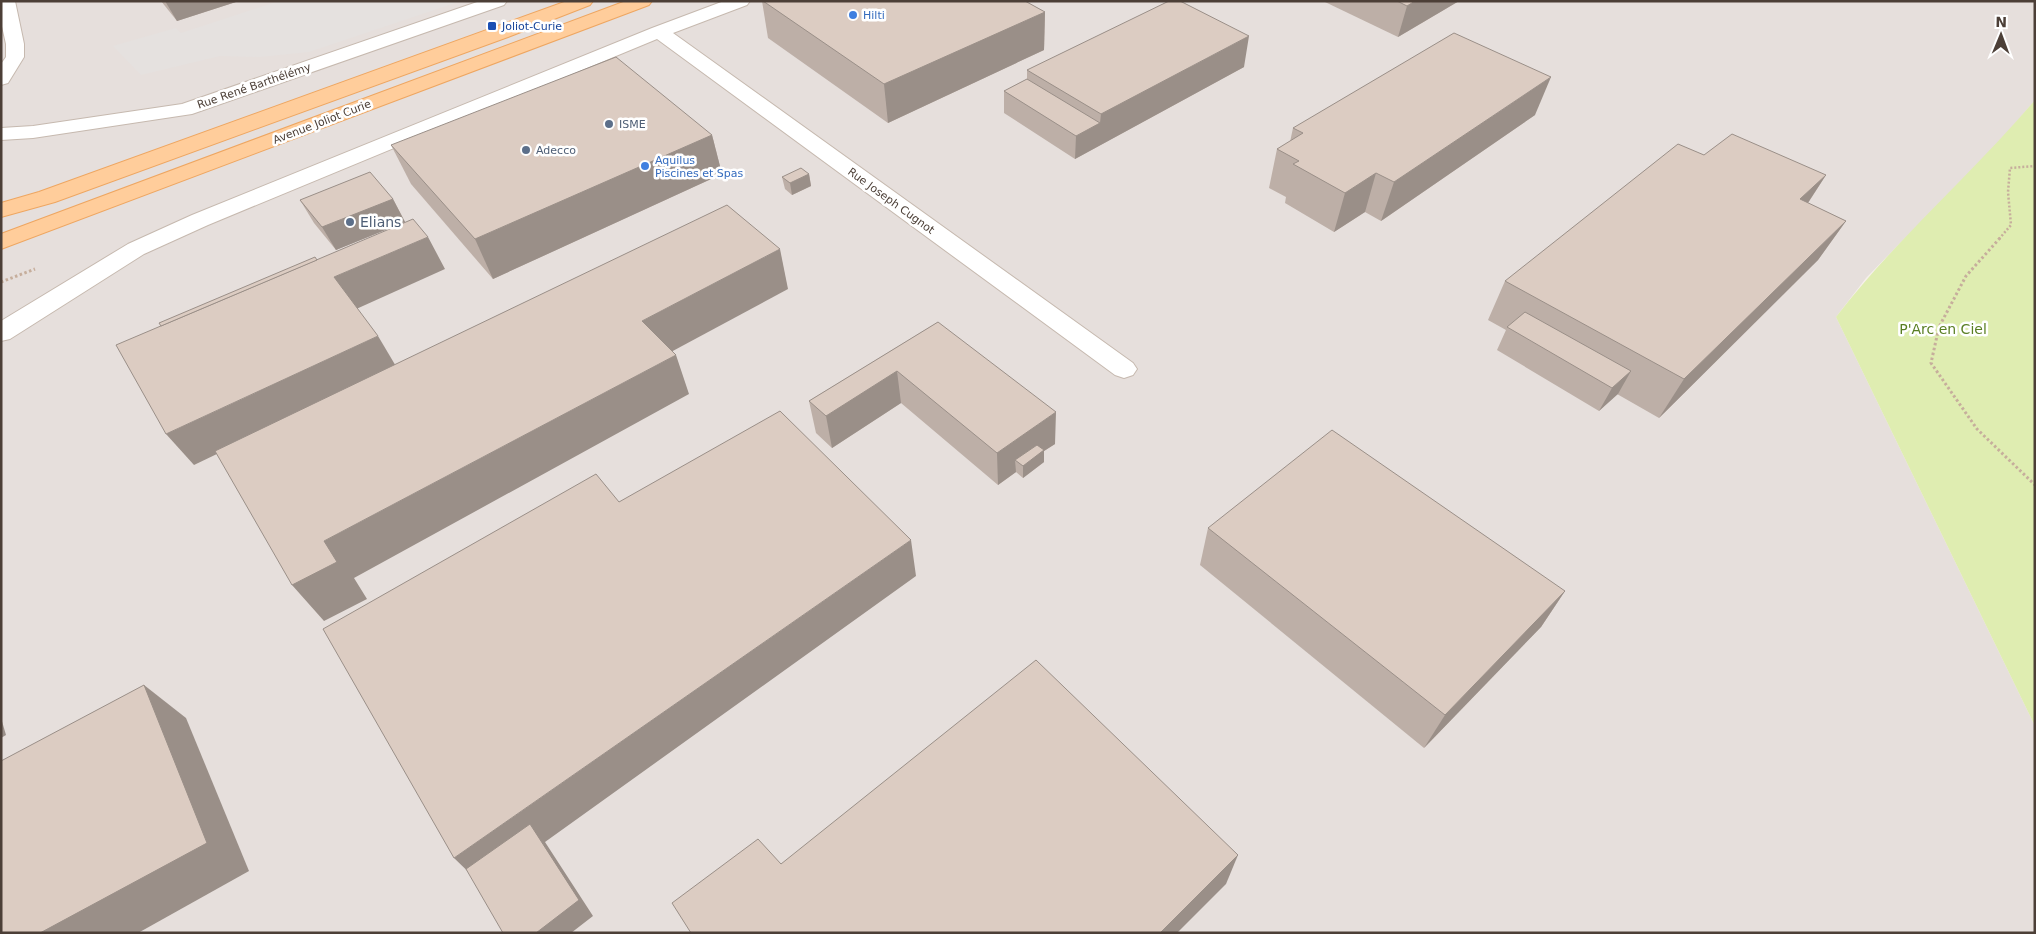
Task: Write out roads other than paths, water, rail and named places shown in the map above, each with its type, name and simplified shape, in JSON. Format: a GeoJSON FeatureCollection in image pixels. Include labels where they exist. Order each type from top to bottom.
{"type":"FeatureCollection","features":[{"type":"Feature","properties":{"kind":"main road","name":"Avenue Joliot Curie"},"geometry":{"type":"LineString","coordinates":[[1,210],[57,194],[501,33],[584,1]]}},
{"type":"Feature","properties":{"kind":"main road","name":"Avenue Joliot Curie"},"geometry":{"type":"LineString","coordinates":[[1,242],[643,1]]}},
{"type":"Feature","properties":{"kind":"lane"},"geometry":{"type":"LineString","coordinates":[[1,80],[15,57],[15,44],[6,1]]}},
{"type":"Feature","properties":{"kind":"lane","name":"Rue René Barthélémy"},"geometry":{"type":"LineString","coordinates":[[1,134],[33,132],[185,110],[498,1]]}},
{"type":"Feature","properties":{"kind":"lane"},"geometry":{"type":"LineString","coordinates":[[1,333],[136,248],[659,32],[741,1]]}},
{"type":"Feature","properties":{"kind":"lane","name":"Rue Joseph Cugnot"},"geometry":{"type":"LineString","coordinates":[[659,32],[1124,369]]}},
{"type":"Feature","properties":{"kind":"place","name":"Hilti"},"geometry":{"type":"Point","coordinates":[853,15]}},
{"type":"Feature","properties":{"kind":"place","name":"Joliot-Curie"},"geometry":{"type":"Point","coordinates":[492,26]}},
{"type":"Feature","properties":{"kind":"place","name":"ISME"},"geometry":{"type":"Point","coordinates":[609,124]}},
{"type":"Feature","properties":{"kind":"place","name":"Adecco"},"geometry":{"type":"Point","coordinates":[526,150]}},
{"type":"Feature","properties":{"kind":"place","name":"Aquilus Piscines et Spas"},"geometry":{"type":"Point","coordinates":[645,166]}},
{"type":"Feature","properties":{"kind":"place","name":"Elians"},"geometry":{"type":"Point","coordinates":[350,222]}},
{"type":"Feature","properties":{"kind":"park label","name":"P'Arc en Ciel"},"geometry":{"type":"Point","coordinates":[1943,329]}}]}
